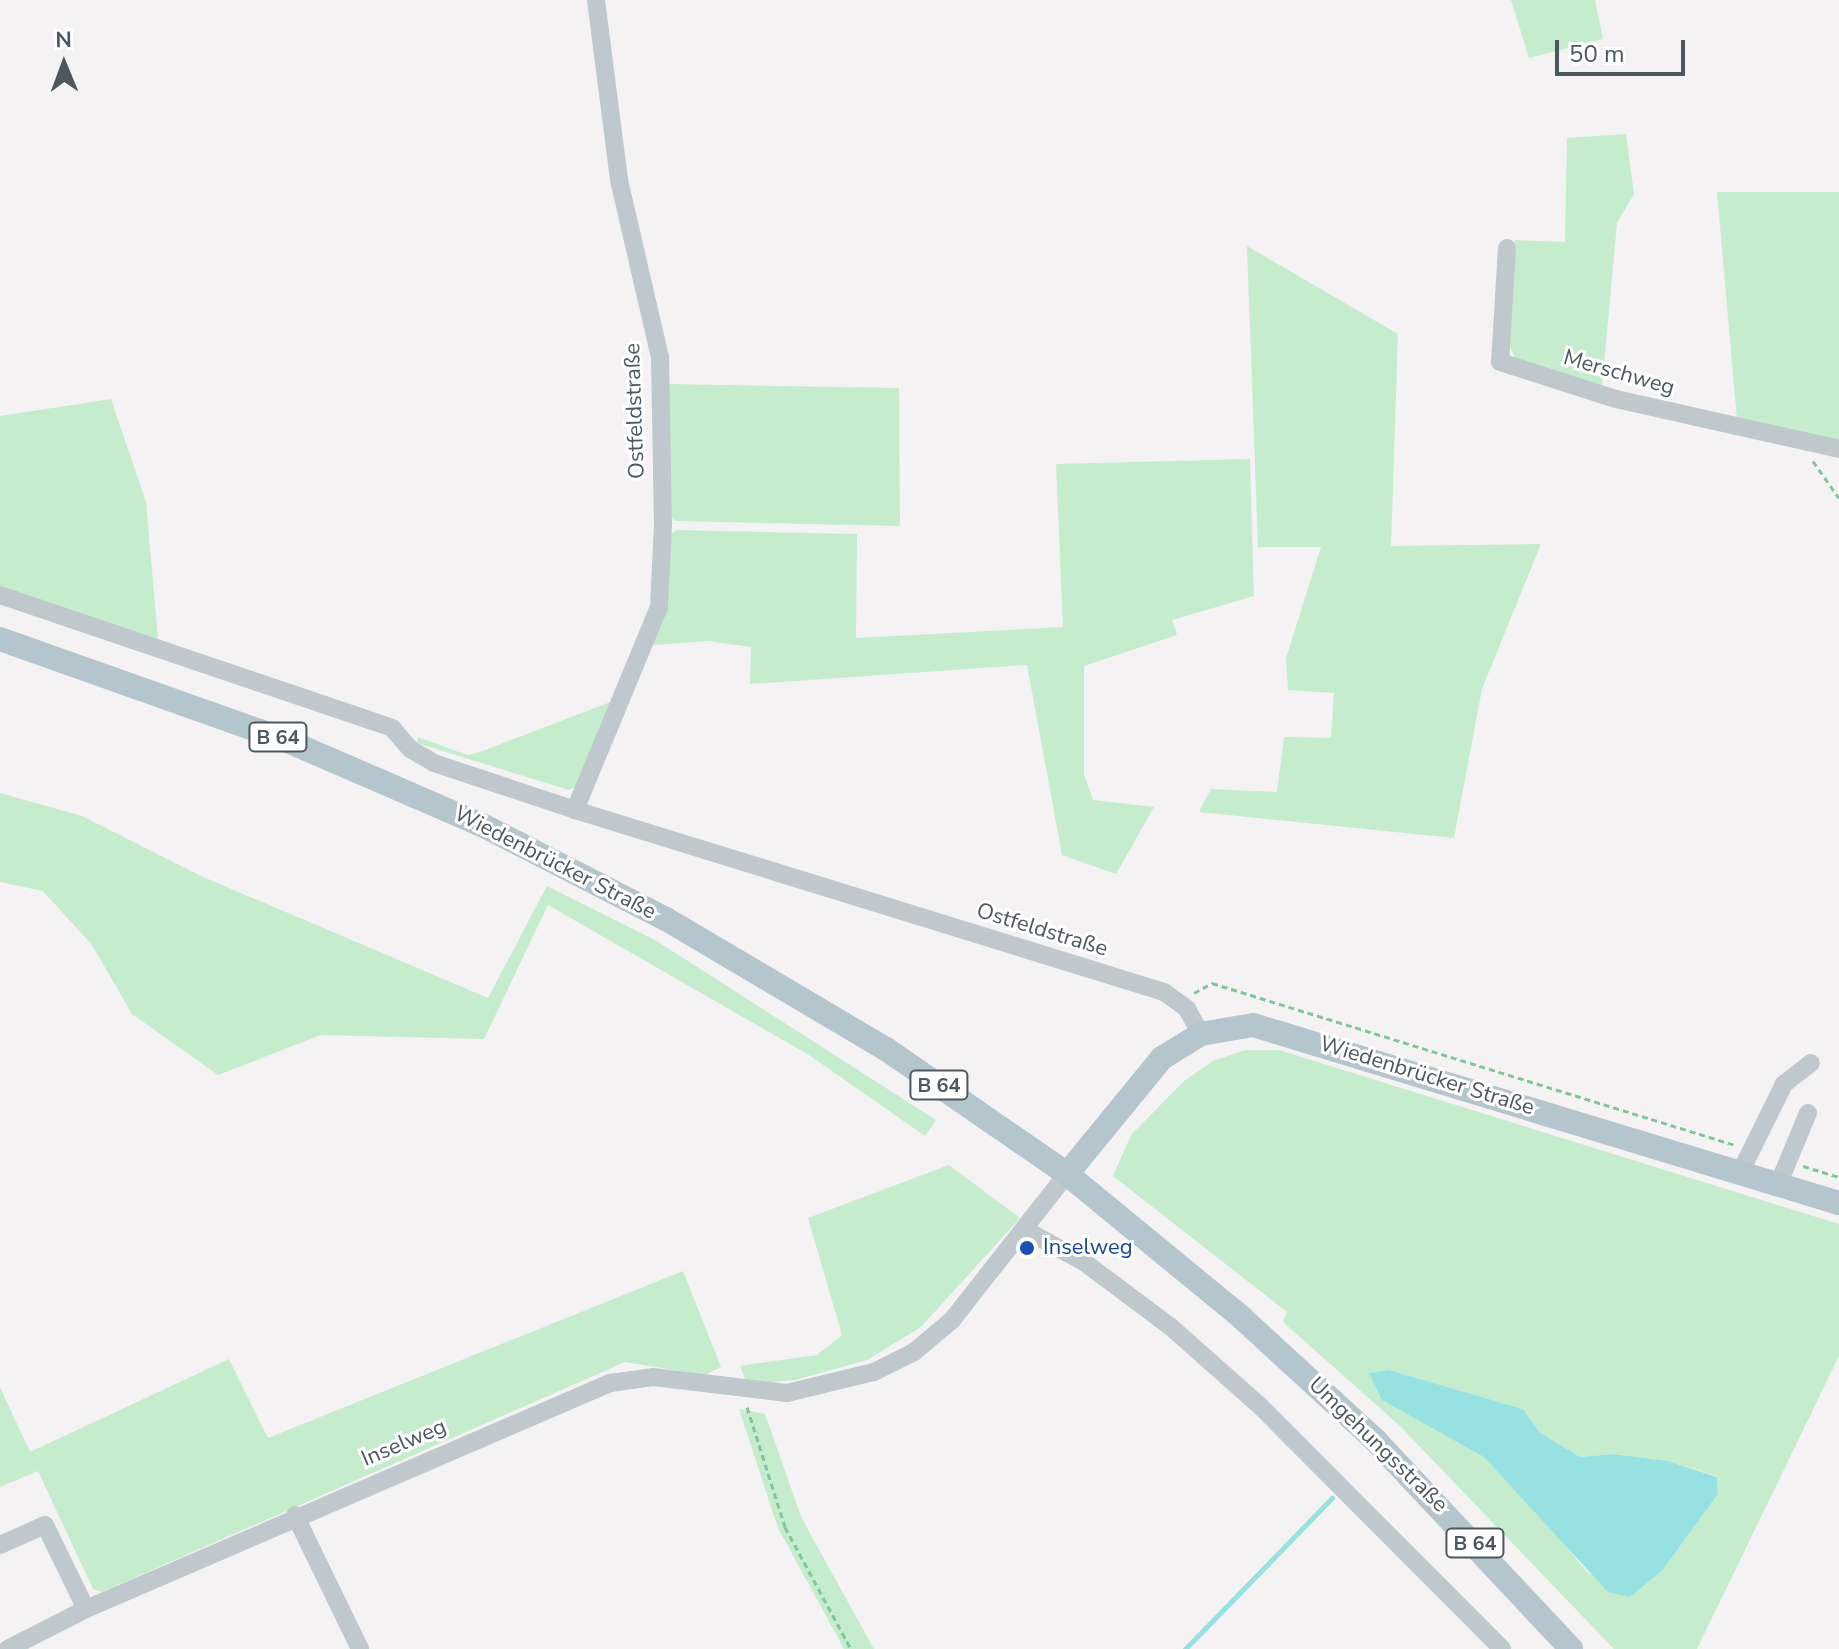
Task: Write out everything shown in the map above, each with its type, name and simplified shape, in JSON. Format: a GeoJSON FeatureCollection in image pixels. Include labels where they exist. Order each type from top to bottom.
{"type":"FeatureCollection","features":[{"type":"Feature","properties":{"kind":"main road","name":"Wiedenbrücker Straße"},"geometry":{"type":"LineString","coordinates":[[0,639],[283,739],[547,855],[809,1000],[1067,1174],[1242,1318]]}},
{"type":"Feature","properties":{"kind":"main road","name":"Wiedenbrücker Straße"},"geometry":{"type":"LineString","coordinates":[[1067,1174],[1149,1071],[1201,1034],[1238,1025],[1281,1030],[1839,1203]]}},
{"type":"Feature","properties":{"kind":"main road","name":"Umgehungsstraße"},"geometry":{"type":"LineString","coordinates":[[1242,1318],[1386,1451],[1571,1649]]}},
{"type":"Feature","properties":{"kind":"street","name":"Ostfeldstraße"},"geometry":{"type":"LineString","coordinates":[[575,810],[659,607],[663,525],[660,357],[619,180],[596,0]]}},
{"type":"Feature","properties":{"kind":"street","name":"Merschweg"},"geometry":{"type":"LineString","coordinates":[[1507,248],[1500,362],[1616,399],[1839,449]]}},
{"type":"Feature","properties":{"kind":"street","name":"Ostfeldstraße"},"geometry":{"type":"LineString","coordinates":[[0,595],[392,728],[410,749],[434,763],[575,810],[1164,992],[1182,1004]]}},
{"type":"Feature","properties":{"kind":"street"},"geometry":{"type":"LineString","coordinates":[[1182,1004],[1201,1034]]}},
{"type":"Feature","properties":{"kind":"street"},"geometry":{"type":"LineString","coordinates":[[1740,1173],[1784,1084],[1811,1063]]}},
{"type":"Feature","properties":{"kind":"street"},"geometry":{"type":"LineString","coordinates":[[1778,1185],[1808,1113]]}},
{"type":"Feature","properties":{"kind":"street","name":"Inselweg"},"geometry":{"type":"LineString","coordinates":[[8,1649],[86,1609],[295,1515],[610,1383],[653,1377],[742,1391],[831,1386],[904,1357],[952,1320],[1027,1231],[1067,1174]]}},
{"type":"Feature","properties":{"kind":"street"},"geometry":{"type":"LineString","coordinates":[[1027,1231],[1084,1262],[1215,1366],[1502,1649]]}},
{"type":"Feature","properties":{"kind":"street"},"geometry":{"type":"LineString","coordinates":[[295,1515],[360,1649]]}},
{"type":"Feature","properties":{"kind":"street"},"geometry":{"type":"LineString","coordinates":[[0,1545],[45,1525],[86,1609]]}},
{"type":"Feature","properties":{"kind":"path"},"geometry":{"type":"LineString","coordinates":[[1816,446],[1813,462],[1839,498]]}},
{"type":"Feature","properties":{"kind":"path"},"geometry":{"type":"LineString","coordinates":[[1182,1004],[1212,983],[1750,1149]]}},
{"type":"Feature","properties":{"kind":"path"},"geometry":{"type":"LineString","coordinates":[[1787,1161],[1839,1177]]}},
{"type":"Feature","properties":{"kind":"path"},"geometry":{"type":"LineString","coordinates":[[742,1391],[785,1527],[851,1649]]}},
{"type":"Feature","properties":{"kind":"green space"},"geometry":{"type":"Polygon","coordinates":[[[1511,0],[1595,0],[1603,39],[1529,58],[1511,0]]]}},
{"type":"Feature","properties":{"kind":"green space"},"geometry":{"type":"Polygon","coordinates":[[[1626,134],[1634,194],[1617,223],[1602,387],[1516,361],[1508,342],[1515,240],[1565,242],[1567,138],[1626,134]]]}},
{"type":"Feature","properties":{"kind":"green space"},"geometry":{"type":"Polygon","coordinates":[[[1717,192],[1839,192],[1839,441],[1737,420],[1717,192]]]}},
{"type":"Feature","properties":{"kind":"green space"},"geometry":{"type":"Polygon","coordinates":[[[1247,246],[1398,334],[1391,546],[1541,544],[1482,689],[1454,838],[1199,812],[1211,789],[1277,792],[1284,737],[1331,738],[1334,693],[1288,690],[1286,658],[1321,547],[1258,547],[1247,246]]]}},
{"type":"Feature","properties":{"kind":"green space"},"geometry":{"type":"Polygon","coordinates":[[[668,384],[899,388],[900,526],[676,521],[668,516],[668,384]]]}},
{"type":"Feature","properties":{"kind":"green space"},"geometry":{"type":"Polygon","coordinates":[[[111,399],[146,502],[158,639],[0,589],[0,416],[111,399]]]}},
{"type":"Feature","properties":{"kind":"green space"},"geometry":{"type":"Polygon","coordinates":[[[1250,459],[1254,596],[1172,620],[1177,635],[1084,666],[1084,774],[1093,800],[1154,807],[1116,874],[1062,855],[1027,665],[750,684],[751,647],[708,641],[653,645],[665,608],[667,537],[676,530],[857,534],[856,638],[1063,627],[1056,464],[1250,459]]]}},
{"type":"Feature","properties":{"kind":"green space"},"geometry":{"type":"Polygon","coordinates":[[[613,701],[577,787],[569,790],[417,743],[418,737],[467,755],[477,753],[613,701]]]}},
{"type":"Feature","properties":{"kind":"green space"},"geometry":{"type":"Polygon","coordinates":[[[0,793],[82,816],[201,876],[488,998],[547,886],[655,940],[936,1120],[925,1136],[809,1055],[548,905],[484,1039],[321,1035],[218,1075],[132,1014],[92,945],[43,891],[0,882],[0,793]]]}},
{"type":"Feature","properties":{"kind":"green space"},"geometry":{"type":"Polygon","coordinates":[[[1245,1050],[1279,1050],[1839,1224],[1839,1356],[1697,1649],[1614,1649],[1399,1425],[1283,1322],[1287,1312],[1113,1176],[1131,1135],[1184,1081],[1213,1061],[1245,1050]],[[1389,1370],[1438,1427],[1484,1457],[1526,1497],[1587,1572],[1630,1597],[1662,1571],[1718,1494],[1717,1476],[1668,1461],[1613,1454],[1580,1457],[1539,1432],[1523,1409],[1389,1370]]]}},
{"type":"Feature","properties":{"kind":"green space"},"geometry":{"type":"Polygon","coordinates":[[[949,1165],[1020,1218],[921,1327],[867,1360],[795,1380],[747,1384],[740,1366],[817,1355],[842,1335],[808,1218],[949,1165]]]}},
{"type":"Feature","properties":{"kind":"green space"},"geometry":{"type":"Polygon","coordinates":[[[683,1271],[721,1367],[705,1375],[625,1362],[102,1592],[93,1589],[38,1471],[0,1487],[0,1387],[30,1452],[229,1359],[268,1438],[683,1271]]]}},
{"type":"Feature","properties":{"kind":"green space"},"geometry":{"type":"Polygon","coordinates":[[[739,1409],[765,1414],[802,1519],[874,1649],[844,1649],[778,1528],[739,1409]]]}},
{"type":"Feature","properties":{"kind":"water"},"geometry":{"type":"Polygon","coordinates":[[[1389,1370],[1523,1409],[1539,1432],[1580,1457],[1613,1454],[1668,1461],[1717,1477],[1718,1494],[1662,1571],[1630,1597],[1608,1592],[1484,1457],[1382,1400],[1369,1373],[1389,1370]]]}},
{"type":"Feature","properties":{"kind":"waterway"},"geometry":{"type":"LineString","coordinates":[[1185,1649],[1332,1498]]}},
{"type":"Feature","properties":{"kind":"place","name":"Inselweg"},"geometry":{"type":"Point","coordinates":[1027,1248]}}]}
